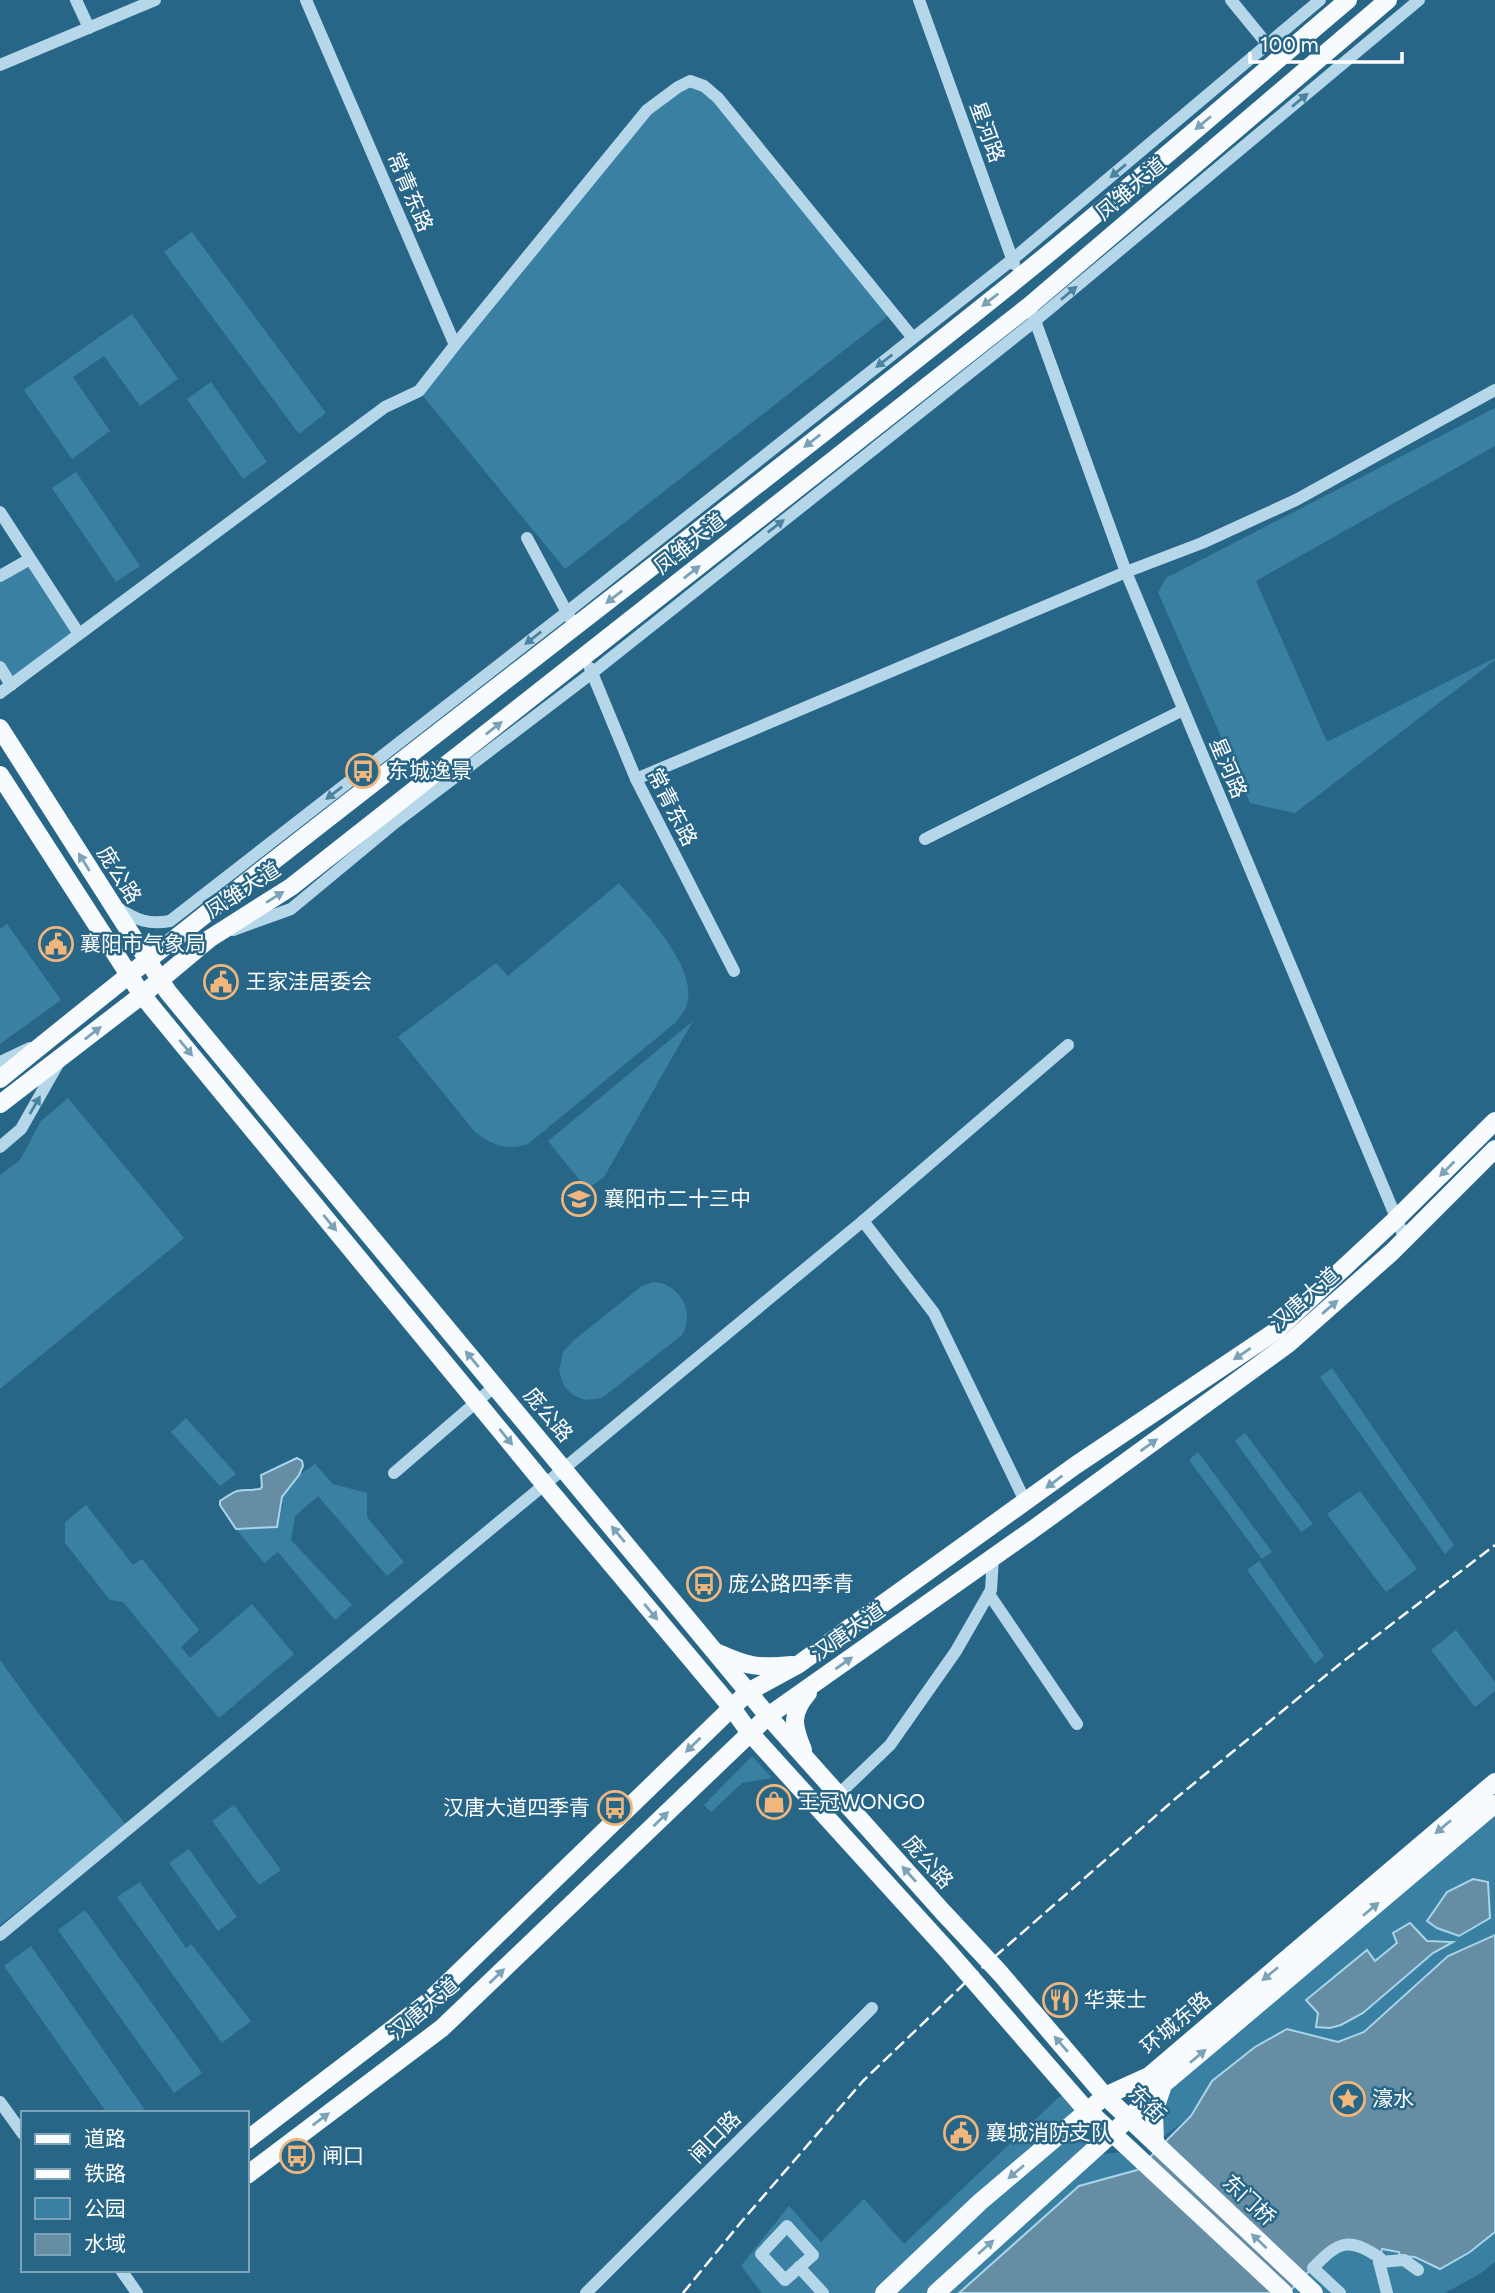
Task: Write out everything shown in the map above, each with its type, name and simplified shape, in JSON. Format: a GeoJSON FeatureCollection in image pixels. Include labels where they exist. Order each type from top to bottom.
{"type":"FeatureCollection","features":[{"type":"Feature","properties":{"kind":"main road","name":"凤雏大道"},"geometry":{"type":"LineString","coordinates":[[0,1079],[128,975],[402,762],[571,620],[692,535],[1019,277],[1348,0]]}},
{"type":"Feature","properties":{"kind":"main road","name":"凤雏大道"},"geometry":{"type":"LineString","coordinates":[[1,1104],[142,995],[209,939],[291,887],[463,752],[588,664],[664,594],[1032,313],[1253,114],[1388,0]]}},
{"type":"Feature","properties":{"kind":"main road"},"geometry":{"type":"LineString","coordinates":[[1255,79],[1272,99]]}},
{"type":"Feature","properties":{"kind":"main road"},"geometry":{"type":"LineString","coordinates":[[1237,93],[1253,114]]}},
{"type":"Feature","properties":{"kind":"main road","name":"庞公路"},"geometry":{"type":"LineString","coordinates":[[0,728],[159,981],[768,1716],[1000,1973],[1105,2095]]}},
{"type":"Feature","properties":{"kind":"main road"},"geometry":{"type":"LineString","coordinates":[[0,775],[142,995],[750,1733],[1089,2111],[1284,2293]]}},
{"type":"Feature","properties":{"kind":"main road","name":"汉唐大道"},"geometry":{"type":"LineString","coordinates":[[248,2139],[429,2001],[748,1692],[799,1664],[1076,1465],[1276,1331],[1396,1219],[1495,1121]]}},
{"type":"Feature","properties":{"kind":"main road","name":"汉唐大道"},"geometry":{"type":"LineString","coordinates":[[248,2174],[442,2028],[768,1716],[993,1558],[1288,1344],[1405,1239],[1495,1150]]}},
{"type":"Feature","properties":{"kind":"main road"},"geometry":{"type":"LineString","coordinates":[[714,1651],[746,1665],[769,1667],[799,1664]]}},
{"type":"Feature","properties":{"kind":"main road"},"geometry":{"type":"LineString","coordinates":[[807,1760],[796,1732],[795,1712],[816,1683]]}},
{"type":"Feature","properties":{"kind":"main road"},"geometry":{"type":"LineString","coordinates":[[712,1684],[720,1702],[714,1725]]}},
{"type":"Feature","properties":{"kind":"main road"},"geometry":{"type":"LineString","coordinates":[[733,1750],[750,1746],[776,1761]]}},
{"type":"Feature","properties":{"kind":"main road","name":"环城东路"},"geometry":{"type":"LineString","coordinates":[[884,2293],[980,2202],[1105,2095],[1149,2076],[1495,1783]]}},
{"type":"Feature","properties":{"kind":"main road","name":"环城东路"},"geometry":{"type":"LineString","coordinates":[[936,2293],[1163,2085],[1495,1804]]}},
{"type":"Feature","properties":{"kind":"main road"},"geometry":{"type":"LineString","coordinates":[[1156,2144],[1154,2112],[1163,2085]]}},
{"type":"Feature","properties":{"kind":"main road","name":"东街"},"geometry":{"type":"LineString","coordinates":[[1105,2095],[1156,2144]]}},
{"type":"Feature","properties":{"kind":"main road","name":"东门桥"},"geometry":{"type":"LineString","coordinates":[[1156,2144],[1311,2290]]}},
{"type":"Feature","properties":{"kind":"main road"},"geometry":{"type":"LineString","coordinates":[[1086,2158],[1110,2152],[1139,2158]]}},
{"type":"Feature","properties":{"kind":"street"},"geometry":{"type":"LineString","coordinates":[[76,0],[89,28]]}},
{"type":"Feature","properties":{"kind":"street"},"geometry":{"type":"LineString","coordinates":[[0,65],[155,0]]}},
{"type":"Feature","properties":{"kind":"street","name":"常青东路"},"geometry":{"type":"LineString","coordinates":[[306,0],[455,345]]}},
{"type":"Feature","properties":{"kind":"street","name":"星河路"},"geometry":{"type":"LineString","coordinates":[[919,0],[1019,277]]}},
{"type":"Feature","properties":{"kind":"street"},"geometry":{"type":"LineString","coordinates":[[1231,0],[1267,44]]}},
{"type":"Feature","properties":{"kind":"street"},"geometry":{"type":"LineString","coordinates":[[111,904],[137,920],[157,923],[170,921],[443,708],[571,620],[620,569],[1013,259],[1320,0]]}},
{"type":"Feature","properties":{"kind":"street"},"geometry":{"type":"LineString","coordinates":[[209,939],[291,909],[418,807],[588,664],[624,647],[1419,0]]}},
{"type":"Feature","properties":{"kind":"street"},"geometry":{"type":"LineString","coordinates":[[0,693],[385,407],[419,391],[647,110],[690,81],[704,86],[718,98],[914,338]]}},
{"type":"Feature","properties":{"kind":"street","name":"星河路"},"geometry":{"type":"LineString","coordinates":[[1032,313],[1126,572],[1405,1239]]}},
{"type":"Feature","properties":{"kind":"street"},"geometry":{"type":"LineString","coordinates":[[636,779],[1126,572],[1202,543],[1296,499],[1495,390]]}},
{"type":"Feature","properties":{"kind":"street"},"geometry":{"type":"LineString","coordinates":[[0,512],[79,634]]}},
{"type":"Feature","properties":{"kind":"street"},"geometry":{"type":"LineString","coordinates":[[620,569],[692,535]]}},
{"type":"Feature","properties":{"kind":"street"},"geometry":{"type":"LineString","coordinates":[[527,538],[571,620]]}},
{"type":"Feature","properties":{"kind":"street"},"geometry":{"type":"LineString","coordinates":[[0,576],[30,559]]}},
{"type":"Feature","properties":{"kind":"street"},"geometry":{"type":"LineString","coordinates":[[624,647],[664,594]]}},
{"type":"Feature","properties":{"kind":"street","name":"常青东路"},"geometry":{"type":"LineString","coordinates":[[588,664],[636,779],[734,971]]}},
{"type":"Feature","properties":{"kind":"street"},"geometry":{"type":"LineString","coordinates":[[0,667],[11,685]]}},
{"type":"Feature","properties":{"kind":"street"},"geometry":{"type":"LineString","coordinates":[[402,762],[443,708]]}},
{"type":"Feature","properties":{"kind":"street"},"geometry":{"type":"LineString","coordinates":[[925,839],[1183,710]]}},
{"type":"Feature","properties":{"kind":"street"},"geometry":{"type":"LineString","coordinates":[[418,807],[463,752]]}},
{"type":"Feature","properties":{"kind":"street"},"geometry":{"type":"LineString","coordinates":[[0,1062],[50,1039]]}},
{"type":"Feature","properties":{"kind":"street"},"geometry":{"type":"LineString","coordinates":[[0,1935],[863,1221],[1069,1045]]}},
{"type":"Feature","properties":{"kind":"street"},"geometry":{"type":"LineString","coordinates":[[0,1147],[21,1129],[62,1057]]}},
{"type":"Feature","properties":{"kind":"street"},"geometry":{"type":"LineString","coordinates":[[863,1221],[934,1313],[1026,1503]]}},
{"type":"Feature","properties":{"kind":"street"},"geometry":{"type":"LineString","coordinates":[[394,1473],[495,1386]]}},
{"type":"Feature","properties":{"kind":"street"},"geometry":{"type":"LineString","coordinates":[[838,1794],[890,1745],[956,1651],[991,1590],[993,1558]]}},
{"type":"Feature","properties":{"kind":"street"},"geometry":{"type":"LineString","coordinates":[[989,1594],[1077,1724]]}},
{"type":"Feature","properties":{"kind":"street","name":"闸口路"},"geometry":{"type":"LineString","coordinates":[[586,2293],[872,2008]]}},
{"type":"Feature","properties":{"kind":"street"},"geometry":{"type":"LineString","coordinates":[[0,2102],[21,2131]]}},
{"type":"Feature","properties":{"kind":"street"},"geometry":{"type":"LineString","coordinates":[[1340,2293],[1313,2268],[1338,2245],[1352,2243],[1380,2258],[1387,2293]]}},
{"type":"Feature","properties":{"kind":"street"},"geometry":{"type":"LineString","coordinates":[[1379,2262],[1404,2260],[1418,2270]]}},
{"type":"Feature","properties":{"kind":"street"},"geometry":{"type":"LineString","coordinates":[[799,2267],[823,2293]]}},
{"type":"Feature","properties":{"kind":"street"},"geometry":{"type":"LineString","coordinates":[[122,2272],[137,2293]]}},
{"type":"Feature","properties":{"kind":"green space"},"geometry":{"type":"Polygon","coordinates":[[[704,86],[893,312],[565,569],[419,391],[647,110],[678,87],[704,86]]]}},
{"type":"Feature","properties":{"kind":"green space"},"geometry":{"type":"Polygon","coordinates":[[[192,232],[326,413],[299,434],[164,252],[192,232]]]}},
{"type":"Feature","properties":{"kind":"green space"},"geometry":{"type":"Polygon","coordinates":[[[132,314],[178,379],[140,406],[104,356],[73,377],[110,431],[72,459],[24,390],[132,314]]]}},
{"type":"Feature","properties":{"kind":"green space"},"geometry":{"type":"Polygon","coordinates":[[[211,382],[267,462],[243,479],[187,399],[211,382]]]}},
{"type":"Feature","properties":{"kind":"green space"},"geometry":{"type":"Polygon","coordinates":[[[1495,408],[1495,446],[1256,581],[1327,742],[1495,660],[1295,813],[1250,803],[1158,592],[1166,578],[1495,408]]]}},
{"type":"Feature","properties":{"kind":"green space"},"geometry":{"type":"Polygon","coordinates":[[[76,472],[140,566],[116,582],[52,488],[76,472]]]}},
{"type":"Feature","properties":{"kind":"green space"},"geometry":{"type":"Polygon","coordinates":[[[30,559],[79,634],[11,685],[0,667],[0,577],[30,559]]]}},
{"type":"Feature","properties":{"kind":"green space"},"geometry":{"type":"Polygon","coordinates":[[[619,883],[654,923],[676,956],[688,989],[685,1009],[675,1023],[528,1144],[500,1146],[475,1132],[398,1037],[496,963],[508,976],[619,883]]]}},
{"type":"Feature","properties":{"kind":"green space"},"geometry":{"type":"Polygon","coordinates":[[[7,924],[61,1000],[0,1044],[0,929],[7,924]]]}},
{"type":"Feature","properties":{"kind":"green space"},"geometry":{"type":"Polygon","coordinates":[[[693,1021],[604,1177],[587,1189],[548,1141],[693,1021]]]}},
{"type":"Feature","properties":{"kind":"green space"},"geometry":{"type":"Polygon","coordinates":[[[68,1098],[184,1238],[0,1389],[0,1175],[20,1160],[41,1121],[68,1098]]]}},
{"type":"Feature","properties":{"kind":"green space"},"geometry":{"type":"Polygon","coordinates":[[[653,1282],[670,1287],[682,1300],[687,1317],[682,1335],[602,1398],[585,1400],[573,1395],[564,1386],[559,1371],[563,1352],[574,1340],[642,1286],[653,1282]]]}},
{"type":"Feature","properties":{"kind":"green space"},"geometry":{"type":"Polygon","coordinates":[[[1332,1368],[1454,1545],[1445,1554],[1320,1377],[1332,1368]]]}},
{"type":"Feature","properties":{"kind":"green space"},"geometry":{"type":"Polygon","coordinates":[[[186,1418],[236,1474],[220,1486],[171,1432],[186,1418]]]}},
{"type":"Feature","properties":{"kind":"green space"},"geometry":{"type":"Polygon","coordinates":[[[1245,1433],[1313,1524],[1301,1532],[1235,1441],[1245,1433]]]}},
{"type":"Feature","properties":{"kind":"green space"},"geometry":{"type":"Polygon","coordinates":[[[1198,1452],[1272,1552],[1262,1559],[1189,1460],[1198,1452]]]}},
{"type":"Feature","properties":{"kind":"green space"},"geometry":{"type":"Polygon","coordinates":[[[315,1464],[333,1484],[367,1493],[367,1517],[404,1562],[387,1576],[318,1496],[295,1516],[291,1540],[352,1605],[335,1620],[278,1552],[264,1563],[236,1529],[277,1527],[283,1505],[282,1497],[299,1475],[315,1464]]]}},
{"type":"Feature","properties":{"kind":"green space"},"geometry":{"type":"Polygon","coordinates":[[[1360,1491],[1417,1569],[1386,1592],[1327,1514],[1360,1491]]]}},
{"type":"Feature","properties":{"kind":"green space"},"geometry":{"type":"Polygon","coordinates":[[[86,1505],[133,1565],[142,1559],[199,1630],[181,1647],[190,1658],[252,1604],[294,1654],[219,1718],[123,1602],[110,1600],[65,1543],[65,1522],[86,1505]]]}},
{"type":"Feature","properties":{"kind":"green space"},"geometry":{"type":"Polygon","coordinates":[[[1259,1561],[1324,1656],[1315,1664],[1247,1570],[1259,1561]]]}},
{"type":"Feature","properties":{"kind":"green space"},"geometry":{"type":"Polygon","coordinates":[[[1456,1630],[1495,1682],[1495,1691],[1475,1707],[1431,1650],[1456,1630]]]}},
{"type":"Feature","properties":{"kind":"green space"},"geometry":{"type":"Polygon","coordinates":[[[0,1660],[126,1825],[0,1925],[0,1660]]]}},
{"type":"Feature","properties":{"kind":"green space"},"geometry":{"type":"Polygon","coordinates":[[[752,1756],[772,1778],[742,1783],[711,1812],[704,1805],[752,1756]]]}},
{"type":"Feature","properties":{"kind":"green space"},"geometry":{"type":"Polygon","coordinates":[[[1495,1804],[1495,1935],[1448,1956],[1364,2031],[1338,2042],[1287,2029],[1255,2047],[1212,2081],[1191,2116],[1155,2143],[1163,2085],[1495,1804]]]}},
{"type":"Feature","properties":{"kind":"green space"},"geometry":{"type":"Polygon","coordinates":[[[234,1805],[281,1870],[259,1885],[212,1821],[234,1805]]]}},
{"type":"Feature","properties":{"kind":"green space"},"geometry":{"type":"Polygon","coordinates":[[[189,1849],[237,1917],[218,1931],[169,1863],[189,1849]]]}},
{"type":"Feature","properties":{"kind":"green space"},"geometry":{"type":"Polygon","coordinates":[[[140,1882],[186,1948],[191,1944],[251,2021],[222,2043],[117,1897],[140,1882]]]}},
{"type":"Feature","properties":{"kind":"green space"},"geometry":{"type":"Polygon","coordinates":[[[85,1910],[202,2073],[174,2093],[58,1930],[85,1910]]]}},
{"type":"Feature","properties":{"kind":"green space"},"geometry":{"type":"Polygon","coordinates":[[[31,1946],[146,2111],[106,2111],[4,1966],[31,1946]]]}},
{"type":"Feature","properties":{"kind":"green space"},"geometry":{"type":"Polygon","coordinates":[[[1071,2091],[1081,2104],[1068,2131],[1080,2133],[1087,2139],[1089,2142],[1086,2157],[1123,2153],[1143,2162],[1137,2170],[1079,2186],[959,2293],[762,2293],[741,2266],[789,2206],[821,2242],[864,2199],[904,2244],[1058,2098],[1071,2091]]]}},
{"type":"Feature","properties":{"kind":"green space"},"geometry":{"type":"Polygon","coordinates":[[[1495,2232],[1495,2262],[1445,2293],[1288,2293],[1338,2245],[1380,2257],[1382,2249],[1400,2252],[1400,2256],[1415,2257],[1428,2265],[1470,2252],[1495,2232]]]}},
{"type":"Feature","properties":{"kind":"water"},"geometry":{"type":"Polygon","coordinates":[[[297,1458],[302,1461],[303,1466],[282,1497],[277,1527],[236,1529],[220,1501],[236,1491],[260,1489],[261,1475],[297,1458]]]}},
{"type":"Feature","properties":{"kind":"water"},"geometry":{"type":"Polygon","coordinates":[[[1473,1879],[1488,1882],[1490,1918],[1459,1936],[1427,1921],[1447,1892],[1473,1879]]]}},
{"type":"Feature","properties":{"kind":"water"},"geometry":{"type":"Polygon","coordinates":[[[1410,1923],[1427,1941],[1453,1942],[1433,1953],[1363,2013],[1341,2025],[1330,2028],[1316,2027],[1318,2013],[1306,2000],[1367,1950],[1375,1961],[1397,1943],[1393,1933],[1410,1923]]]}},
{"type":"Feature","properties":{"kind":"water","name":"濠水"},"geometry":{"type":"Polygon","coordinates":[[[1495,1935],[1495,2232],[1470,2252],[1440,2269],[1415,2257],[1400,2256],[1399,2252],[1382,2249],[1380,2258],[1352,2243],[1324,2256],[1288,2293],[959,2293],[1079,2186],[1137,2170],[1191,2116],[1212,2081],[1255,2047],[1287,2029],[1338,2042],[1364,2032],[1448,1956],[1495,1935]]]}},
{"type":"Feature","properties":{"kind":"railway"},"geometry":{"type":"LineString","coordinates":[[683,2293],[863,2081],[967,1981],[1175,1799],[1341,1663],[1495,1545]]}},
{"type":"Feature","properties":{"kind":"place","name":"东城逸景"},"geometry":{"type":"Point","coordinates":[363,771]}},
{"type":"Feature","properties":{"kind":"place","name":"襄阳市气象局"},"geometry":{"type":"Point","coordinates":[56,944]}},
{"type":"Feature","properties":{"kind":"place","name":"王家洼居委会"},"geometry":{"type":"Point","coordinates":[221,982]}},
{"type":"Feature","properties":{"kind":"place","name":"襄阳市二十三中"},"geometry":{"type":"Point","coordinates":[579,1199]}},
{"type":"Feature","properties":{"kind":"place","name":"庞公路四季青"},"geometry":{"type":"Point","coordinates":[704,1584]}},
{"type":"Feature","properties":{"kind":"place","name":"王冠WONGO"},"geometry":{"type":"Point","coordinates":[774,1802]}},
{"type":"Feature","properties":{"kind":"place","name":"汉唐大道四季青"},"geometry":{"type":"Point","coordinates":[615,1808]}},
{"type":"Feature","properties":{"kind":"place","name":"华莱士"},"geometry":{"type":"Point","coordinates":[1060,2000]}},
{"type":"Feature","properties":{"kind":"place","name":"濠水"},"geometry":{"type":"Point","coordinates":[1348,2099]}},
{"type":"Feature","properties":{"kind":"place","name":"襄城消防支队"},"geometry":{"type":"Point","coordinates":[961,2133]}},
{"type":"Feature","properties":{"kind":"place","name":"闸口"},"geometry":{"type":"Point","coordinates":[297,2156]}}]}
